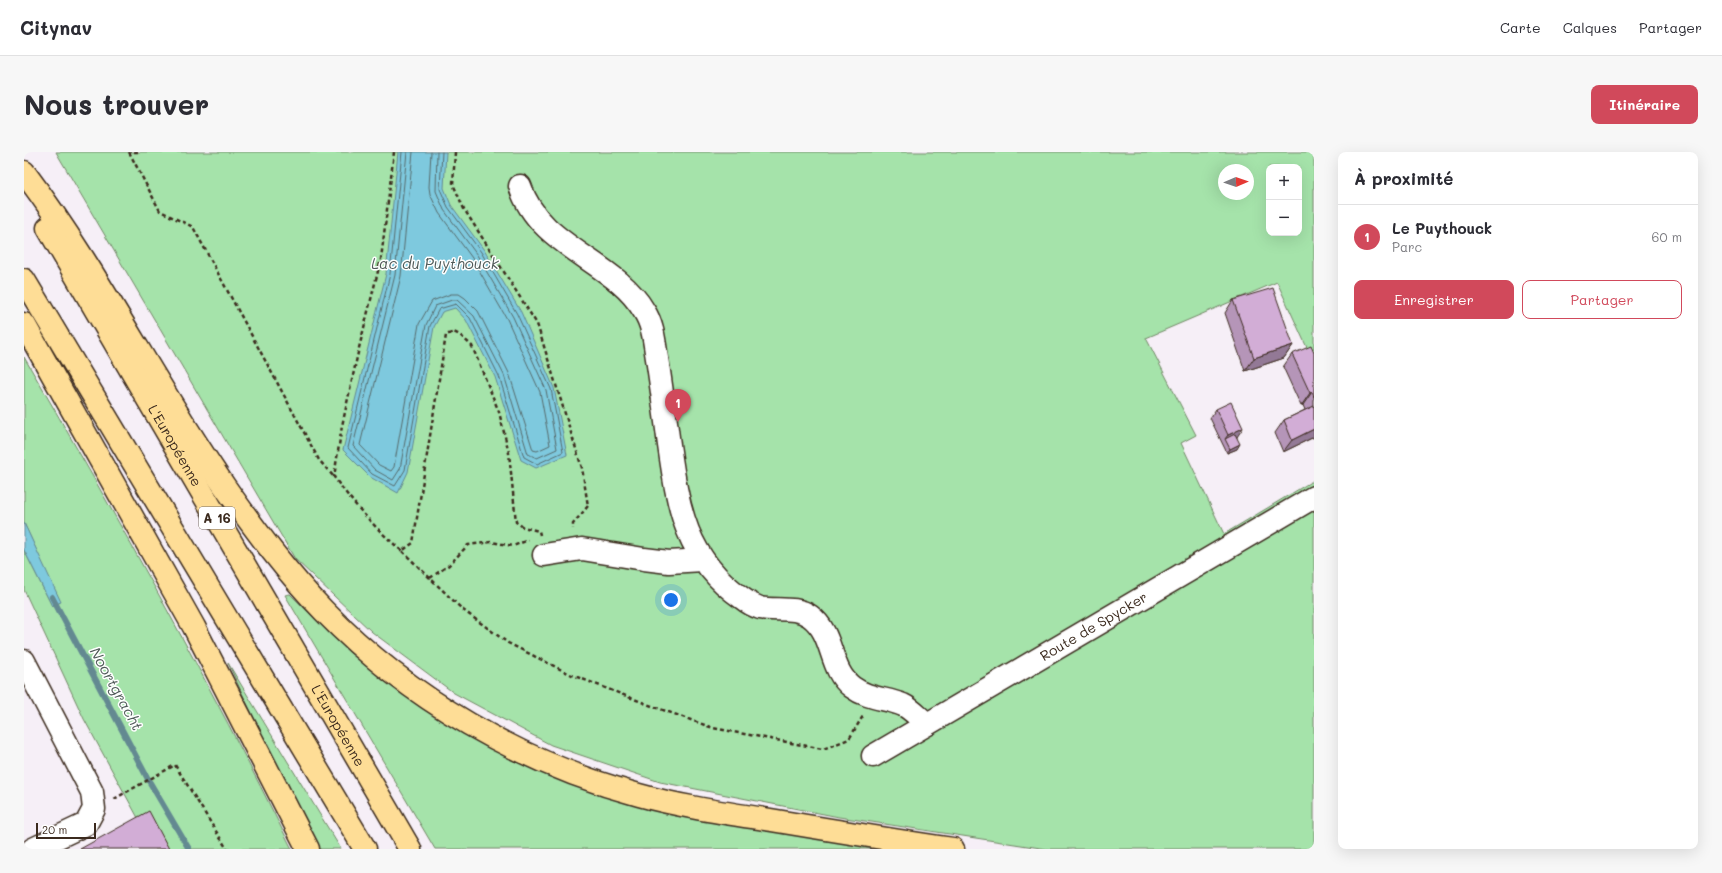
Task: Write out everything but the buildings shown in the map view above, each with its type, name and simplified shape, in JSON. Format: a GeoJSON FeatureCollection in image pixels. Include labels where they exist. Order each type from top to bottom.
{"type":"FeatureCollection","features":[{"type":"Feature","properties":{"kind":"highway"},"geometry":{"type":"LineString","coordinates":[[24,172],[81,253],[224,486],[257,532],[277,558],[327,614],[400,677],[447,710],[513,747],[579,776],[615,788],[699,809],[952,849]]}},
{"type":"Feature","properties":{"kind":"highway","name":"L'Européenne"},"geometry":{"type":"LineString","coordinates":[[24,188],[410,849]]}},
{"type":"Feature","properties":{"kind":"highway"},"geometry":{"type":"LineString","coordinates":[[24,280],[365,849]]}},
{"type":"Feature","properties":{"kind":"highway"},"geometry":{"type":"LineString","coordinates":[[24,324],[194,627],[308,849]]}},
{"type":"Feature","properties":{"kind":"street"},"geometry":{"type":"LineString","coordinates":[[520,186],[526,201],[538,219],[557,237],[624,287],[645,312],[652,329],[656,352],[678,505],[688,534],[703,560],[720,580],[751,604],[763,608],[798,611],[811,617],[827,637],[834,662],[842,678],[855,689],[873,698],[905,706],[927,724]]}},
{"type":"Feature","properties":{"kind":"street","name":"Route de Spycker"},"geometry":{"type":"LineString","coordinates":[[873,756],[1314,497]]}},
{"type":"Feature","properties":{"kind":"street"},"geometry":{"type":"LineString","coordinates":[[544,556],[574,550],[589,549],[657,561],[703,560]]}},
{"type":"Feature","properties":{"kind":"street"},"geometry":{"type":"LineString","coordinates":[[24,661],[31,692],[92,792],[94,809],[86,824],[33,849]]}},
{"type":"Feature","properties":{"kind":"path"},"geometry":{"type":"LineString","coordinates":[[129,152],[160,211],[193,227],[319,460],[334,477],[348,497],[377,530],[402,551],[463,610],[508,643],[572,675],[713,728],[823,749],[850,740],[873,698]]}},
{"type":"Feature","properties":{"kind":"path"},"geometry":{"type":"LineString","coordinates":[[134,152],[141,152]]}},
{"type":"Feature","properties":{"kind":"path"},"geometry":{"type":"LineString","coordinates":[[334,477],[348,397],[381,259],[394,152]]}},
{"type":"Feature","properties":{"kind":"path"},"geometry":{"type":"LineString","coordinates":[[455,152],[453,184],[464,208],[537,324],[582,468],[588,506],[572,524],[574,550]]}},
{"type":"Feature","properties":{"kind":"path"},"geometry":{"type":"LineString","coordinates":[[402,551],[413,543],[446,335],[454,332],[460,335],[472,346],[499,412],[509,453],[516,522],[523,527],[539,531]]}},
{"type":"Feature","properties":{"kind":"path"},"geometry":{"type":"LineString","coordinates":[[534,534],[539,531]]}},
{"type":"Feature","properties":{"kind":"path"},"geometry":{"type":"LineString","coordinates":[[539,531],[544,556]]}},
{"type":"Feature","properties":{"kind":"path"},"geometry":{"type":"LineString","coordinates":[[430,578],[449,565],[468,545],[492,542],[513,546],[525,542],[530,538]]}},
{"type":"Feature","properties":{"kind":"path"},"geometry":{"type":"LineString","coordinates":[[132,790],[174,764],[227,849]]}},
{"type":"Feature","properties":{"kind":"green space"},"geometry":{"type":"Polygon","coordinates":[[[56,152],[1314,152],[1314,363],[1277,282],[1146,338],[1196,435],[1181,443],[1224,534],[1314,480],[1314,849],[1047,849],[839,817],[660,782],[551,745],[454,693],[372,632],[295,559],[56,152]]]}},
{"type":"Feature","properties":{"kind":"green space"},"geometry":{"type":"Polygon","coordinates":[[[24,357],[94,478],[196,662],[292,849],[155,849],[84,719],[24,590],[24,550],[52,606],[60,602],[24,523],[24,357]]]}},
{"type":"Feature","properties":{"kind":"green space"},"geometry":{"type":"Polygon","coordinates":[[[290,594],[350,653],[400,690],[504,754],[899,849],[435,849],[285,595],[290,594]]]}},
{"type":"Feature","properties":{"kind":"green space"},"geometry":{"type":"Polygon","coordinates":[[[228,663],[325,823],[341,849],[315,849],[228,663]]]}},
{"type":"Feature","properties":{"kind":"water","name":"Lac du Puythouck"},"geometry":{"type":"Polygon","coordinates":[[[398,152],[446,152],[444,188],[451,205],[484,250],[521,312],[554,388],[567,455],[536,468],[521,460],[495,377],[466,320],[455,308],[442,312],[434,327],[408,472],[398,493],[370,477],[343,450],[386,274],[398,152]]]}},
{"type":"Feature","properties":{"kind":"water"},"geometry":{"type":"Polygon","coordinates":[[[24,523],[61,602],[52,606],[24,550],[24,523]]]}},
{"type":"Feature","properties":{"kind":"waterway","name":"Noortgracht"},"geometry":{"type":"LineString","coordinates":[[52,597],[149,781],[189,849]]}},
{"type":"Feature","properties":{"kind":"place","name":"Le Puythouck"},"geometry":{"type":"Point","coordinates":[678,422]}}]}
